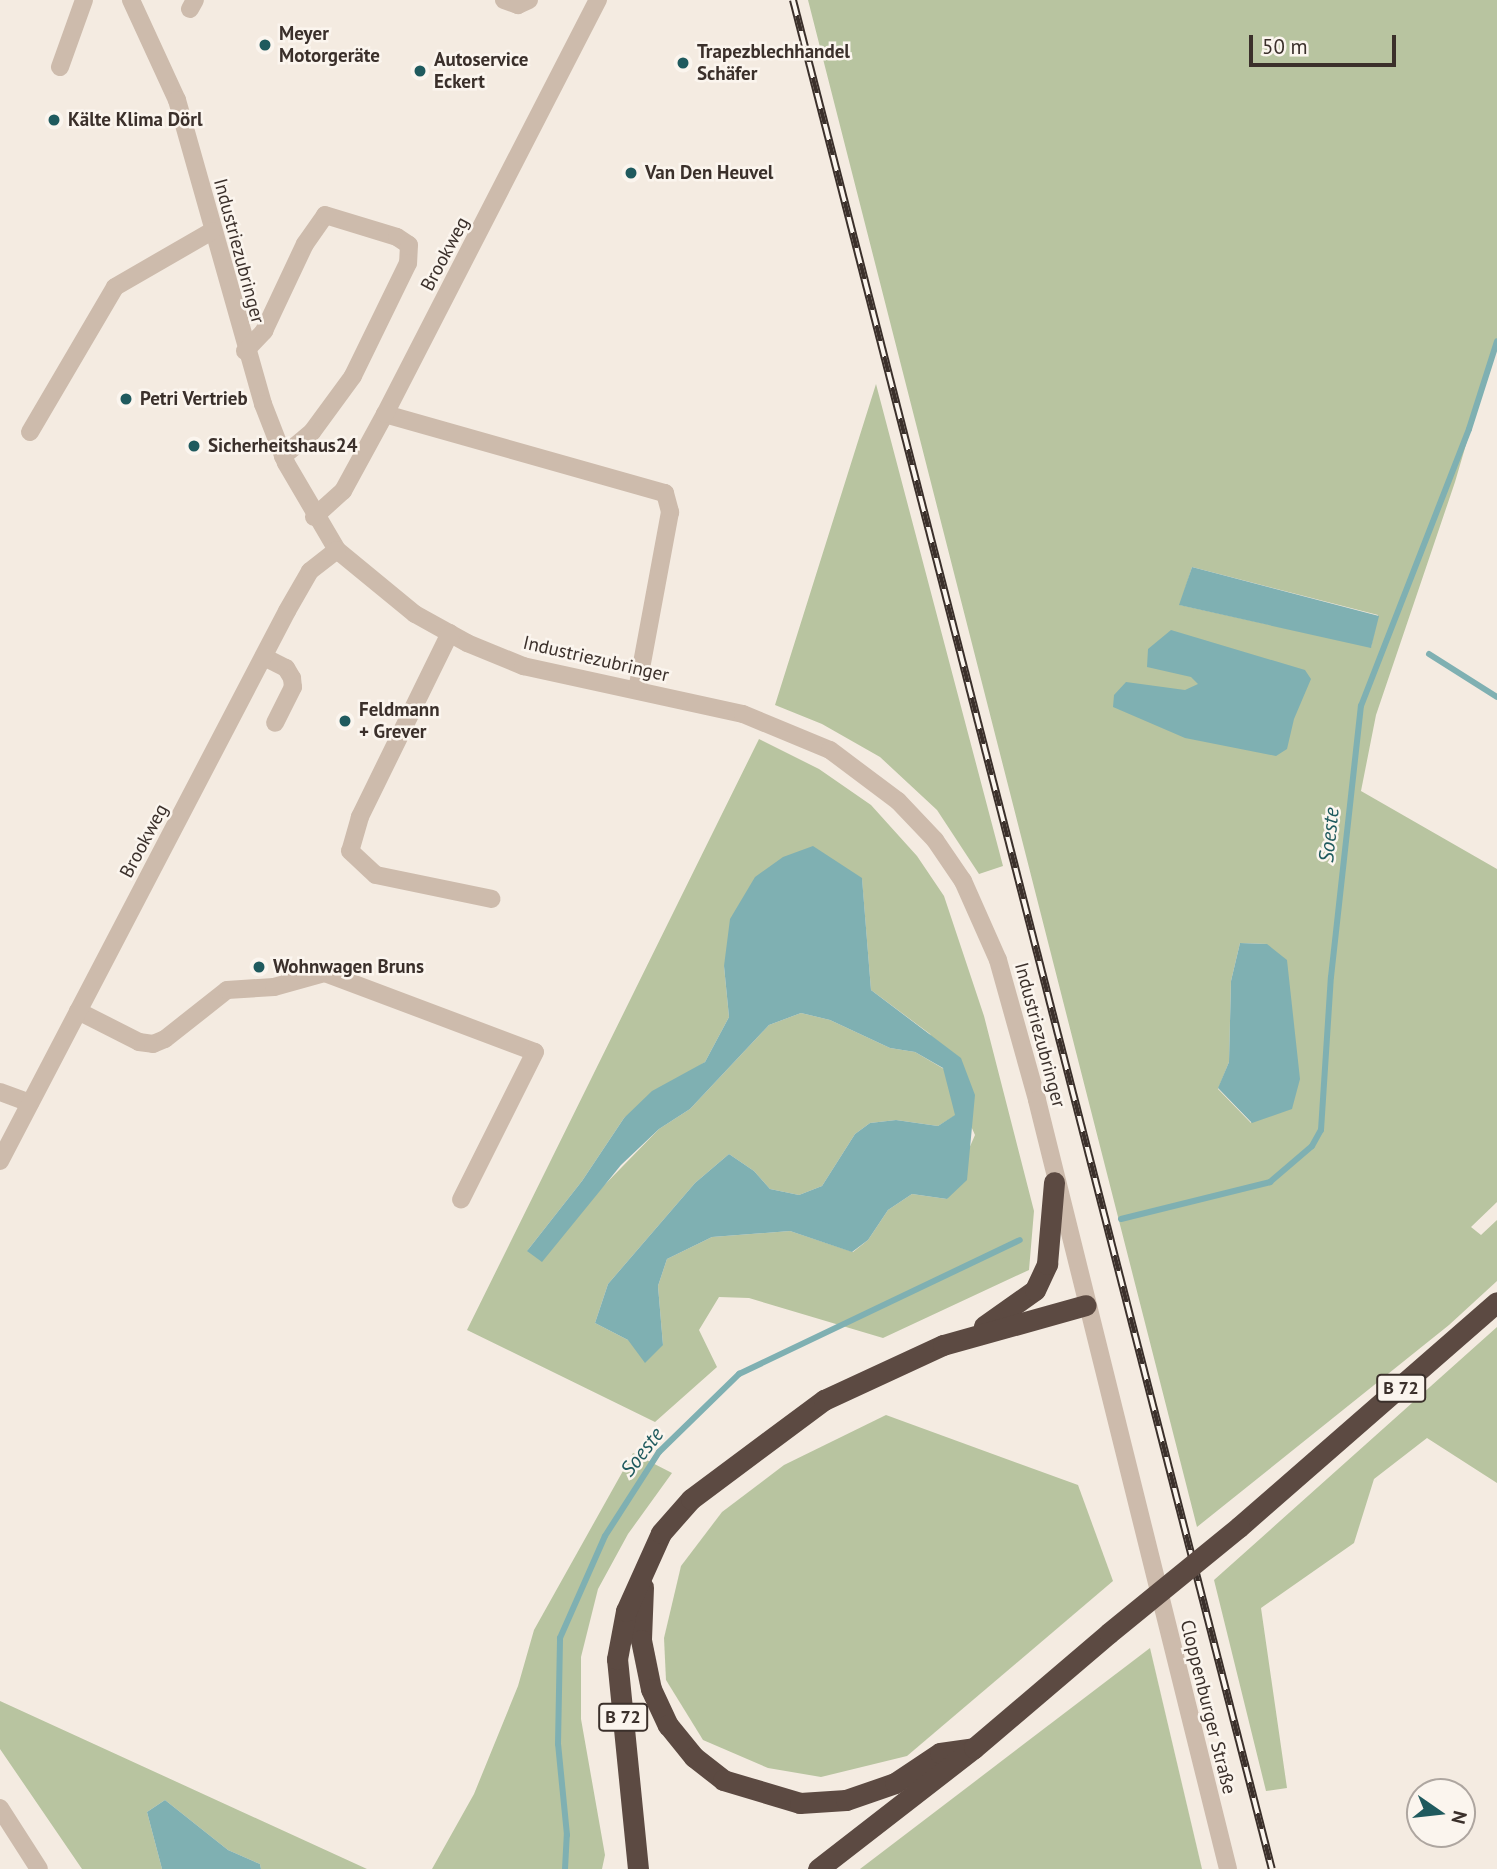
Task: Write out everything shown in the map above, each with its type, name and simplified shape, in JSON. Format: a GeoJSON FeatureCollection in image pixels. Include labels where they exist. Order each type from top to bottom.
{"type":"FeatureCollection","features":[{"type":"Feature","properties":{"kind":"highway"},"geometry":{"type":"LineString","coordinates":[[971,1335],[1035,1290],[1047,1264],[1054,1182]]}},
{"type":"Feature","properties":{"kind":"highway","name":"B 72"},"geometry":{"type":"LineString","coordinates":[[818,1869],[974,1748],[1239,1527],[1497,1302]]}},
{"type":"Feature","properties":{"kind":"highway"},"geometry":{"type":"LineString","coordinates":[[974,1748],[940,1753],[895,1783],[845,1800],[800,1803],[723,1780],[694,1757],[668,1725],[651,1689],[641,1640],[645,1570],[661,1533],[691,1499],[824,1400],[971,1335],[1086,1305]]}},
{"type":"Feature","properties":{"kind":"highway","name":"B 72"},"geometry":{"type":"LineString","coordinates":[[638,1869],[617,1659],[626,1611],[645,1570]]}},
{"type":"Feature","properties":{"kind":"street"},"geometry":{"type":"LineString","coordinates":[[61,67],[84,0]]}},
{"type":"Feature","properties":{"kind":"street"},"geometry":{"type":"LineString","coordinates":[[504,0],[517,5],[528,0]]}},
{"type":"Feature","properties":{"kind":"street","name":"Industriezubringer"},"geometry":{"type":"LineString","coordinates":[[137,2],[177,100],[245,351],[283,456],[314,517],[337,550],[373,583],[450,633],[523,666],[743,714],[805,737],[876,782],[918,821],[963,881],[990,938],[1037,1100],[1054,1182],[1086,1305]]}},
{"type":"Feature","properties":{"kind":"street","name":"Brookweg"},"geometry":{"type":"LineString","coordinates":[[314,517],[343,491],[385,414],[593,2]]}},
{"type":"Feature","properties":{"kind":"street"},"geometry":{"type":"LineString","coordinates":[[245,351],[264,331],[305,244],[325,215],[385,232],[409,245],[408,263],[353,376],[312,432],[283,456]]}},
{"type":"Feature","properties":{"kind":"street"},"geometry":{"type":"LineString","coordinates":[[30,432],[116,288],[212,230]]}},
{"type":"Feature","properties":{"kind":"street"},"geometry":{"type":"LineString","coordinates":[[385,414],[665,493],[670,512],[637,690]]}},
{"type":"Feature","properties":{"kind":"street","name":"Brookweg"},"geometry":{"type":"LineString","coordinates":[[0,1161],[310,570],[337,550]]}},
{"type":"Feature","properties":{"kind":"street"},"geometry":{"type":"LineString","coordinates":[[450,633],[359,817],[349,851],[376,875],[492,899]]}},
{"type":"Feature","properties":{"kind":"street"},"geometry":{"type":"LineString","coordinates":[[264,657],[286,668],[292,678],[293,687],[275,723]]}},
{"type":"Feature","properties":{"kind":"street"},"geometry":{"type":"LineString","coordinates":[[78,1011],[139,1042],[153,1044],[165,1040],[227,990],[274,987],[325,973],[536,1052],[461,1200]]}},
{"type":"Feature","properties":{"kind":"street"},"geometry":{"type":"LineString","coordinates":[[0,1092],[30,1103]]}},
{"type":"Feature","properties":{"kind":"street","name":"Cloppenburger Straße"},"geometry":{"type":"LineString","coordinates":[[1086,1305],[1228,1869]]}},
{"type":"Feature","properties":{"kind":"street"},"geometry":{"type":"LineString","coordinates":[[0,1808],[39,1869]]}},
{"type":"Feature","properties":{"kind":"green space"},"geometry":{"type":"Polygon","coordinates":[[[808,0],[1497,0],[1497,339],[1455,482],[1376,715],[1361,791],[1497,869],[1497,1202],[1471,1227],[1481,1235],[1497,1220],[1497,1281],[1449,1325],[1197,1527],[808,0]],[[1192,567],[1180,605],[1371,647],[1378,615],[1192,567]],[[1240,943],[1231,981],[1229,1062],[1218,1089],[1251,1123],[1267,944],[1240,943]]]}},
{"type":"Feature","properties":{"kind":"green space"},"geometry":{"type":"Polygon","coordinates":[[[876,384],[1003,866],[979,874],[937,810],[880,757],[822,724],[775,705],[876,384]]]}},
{"type":"Feature","properties":{"kind":"green space"},"geometry":{"type":"Polygon","coordinates":[[[759,739],[819,769],[871,805],[917,856],[944,896],[984,1016],[1034,1211],[1029,1270],[883,1338],[749,1298],[719,1297],[699,1330],[717,1367],[655,1422],[467,1330],[759,739]],[[862,879],[724,966],[729,1017],[705,1062],[624,1118],[582,1181],[527,1251],[583,1207],[659,1129],[690,1109],[769,1025],[801,1013],[830,1020],[890,1048],[915,1052],[944,1069],[956,1115],[938,1126],[896,1120],[870,1123],[855,1134],[822,1186],[799,1195],[770,1189],[754,1171],[729,1154],[695,1183],[608,1284],[595,1323],[628,1340],[663,1345],[658,1286],[667,1259],[712,1237],[790,1231],[853,1252],[868,1240],[888,1210],[912,1194],[947,1199],[975,1135],[930,1034],[871,990],[862,879]]]}},
{"type":"Feature","properties":{"kind":"green space"},"geometry":{"type":"Polygon","coordinates":[[[1497,1327],[1497,1483],[1427,1438],[1374,1479],[1354,1543],[1261,1608],[1287,1788],[1266,1791],[1214,1580],[1497,1327]]]}},
{"type":"Feature","properties":{"kind":"green space"},"geometry":{"type":"Polygon","coordinates":[[[886,1415],[1078,1485],[1113,1581],[907,1756],[821,1777],[768,1768],[703,1740],[666,1680],[664,1638],[681,1566],[722,1512],[784,1465],[886,1415]]]}},
{"type":"Feature","properties":{"kind":"green space"},"geometry":{"type":"Polygon","coordinates":[[[633,1453],[672,1473],[628,1534],[598,1589],[581,1657],[581,1719],[605,1855],[602,1869],[432,1869],[474,1794],[518,1686],[534,1630],[633,1453]]]}},
{"type":"Feature","properties":{"kind":"green space"},"geometry":{"type":"Polygon","coordinates":[[[1150,1648],[1202,1869],[860,1869],[1150,1648]]]}},
{"type":"Feature","properties":{"kind":"green space"},"geometry":{"type":"Polygon","coordinates":[[[0,1701],[367,1869],[261,1869],[260,1864],[228,1850],[165,1800],[147,1812],[162,1869],[82,1869],[0,1749],[0,1701]]]}},
{"type":"Feature","properties":{"kind":"water"},"geometry":{"type":"Polygon","coordinates":[[[1192,567],[1379,616],[1371,648],[1179,605],[1192,567]]]}},
{"type":"Feature","properties":{"kind":"water"},"geometry":{"type":"Polygon","coordinates":[[[1171,630],[1305,670],[1311,679],[1294,719],[1287,749],[1276,756],[1185,738],[1113,707],[1114,695],[1126,682],[1185,690],[1198,684],[1191,677],[1147,667],[1148,649],[1171,630]]]}},
{"type":"Feature","properties":{"kind":"water"},"geometry":{"type":"Polygon","coordinates":[[[813,846],[862,878],[871,990],[961,1058],[975,1095],[967,1180],[947,1199],[912,1194],[888,1210],[868,1240],[852,1252],[790,1231],[712,1237],[667,1259],[658,1286],[663,1345],[645,1363],[628,1340],[595,1323],[608,1284],[695,1183],[729,1154],[754,1171],[770,1189],[799,1195],[822,1186],[855,1134],[870,1123],[896,1120],[938,1126],[955,1115],[943,1068],[915,1052],[890,1048],[830,1020],[801,1013],[769,1025],[690,1109],[659,1129],[621,1165],[542,1262],[527,1251],[582,1181],[624,1118],[652,1091],[705,1062],[729,1017],[724,966],[730,919],[755,877],[783,857],[813,846]]]}},
{"type":"Feature","properties":{"kind":"water"},"geometry":{"type":"Polygon","coordinates":[[[1240,943],[1267,944],[1287,960],[1300,1079],[1292,1109],[1252,1123],[1218,1088],[1229,1062],[1231,981],[1240,943]]]}},
{"type":"Feature","properties":{"kind":"water"},"geometry":{"type":"Polygon","coordinates":[[[165,1800],[228,1850],[260,1864],[261,1869],[162,1869],[147,1812],[165,1800]]]}},
{"type":"Feature","properties":{"kind":"waterway","name":"Soeste"},"geometry":{"type":"LineString","coordinates":[[1121,1219],[1270,1182],[1312,1146],[1321,1130],[1331,977],[1361,706],[1469,429],[1497,341]]}},
{"type":"Feature","properties":{"kind":"waterway"},"geometry":{"type":"LineString","coordinates":[[1429,654],[1497,697]]}},
{"type":"Feature","properties":{"kind":"waterway","name":"Soeste"},"geometry":{"type":"LineString","coordinates":[[565,1869],[567,1835],[558,1744],[560,1638],[605,1536],[659,1452],[739,1374],[1020,1240]]}},
{"type":"Feature","properties":{"kind":"railway"},"geometry":{"type":"LineString","coordinates":[[793,0],[1272,1869]]}},
{"type":"Feature","properties":{"kind":"place","name":"Meyer Motorgeräte"},"geometry":{"type":"Point","coordinates":[265,45]}},
{"type":"Feature","properties":{"kind":"place","name":"Trapezblechhandel Schäfer"},"geometry":{"type":"Point","coordinates":[683,63]}},
{"type":"Feature","properties":{"kind":"place","name":"Autoservice Eckert"},"geometry":{"type":"Point","coordinates":[420,71]}},
{"type":"Feature","properties":{"kind":"place","name":"Kälte Klima Dörl"},"geometry":{"type":"Point","coordinates":[54,120]}},
{"type":"Feature","properties":{"kind":"place","name":"Van Den Heuvel"},"geometry":{"type":"Point","coordinates":[631,173]}},
{"type":"Feature","properties":{"kind":"place","name":"Petri Vertrieb"},"geometry":{"type":"Point","coordinates":[126,399]}},
{"type":"Feature","properties":{"kind":"place","name":"Sicherheitshaus24"},"geometry":{"type":"Point","coordinates":[194,446]}},
{"type":"Feature","properties":{"kind":"place","name":"Feldmann + Grever"},"geometry":{"type":"Point","coordinates":[345,721]}},
{"type":"Feature","properties":{"kind":"place","name":"Wohnwagen Bruns"},"geometry":{"type":"Point","coordinates":[259,967]}}]}
